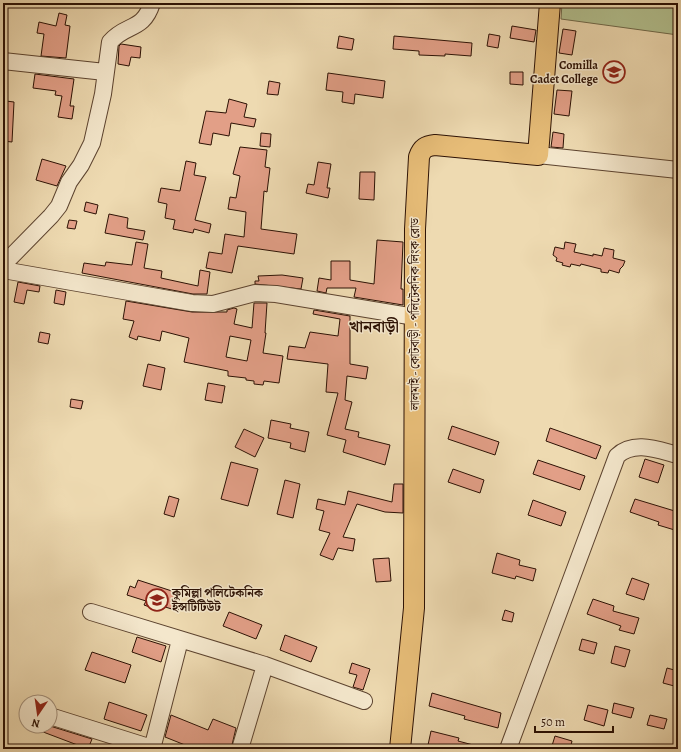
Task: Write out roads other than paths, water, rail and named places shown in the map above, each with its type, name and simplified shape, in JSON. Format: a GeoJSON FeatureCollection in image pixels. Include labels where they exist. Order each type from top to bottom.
{"type":"FeatureCollection","features":[{"type":"Feature","properties":{"kind":"main road"},"geometry":{"type":"LineString","coordinates":[[538,156],[550,3]]}},
{"type":"Feature","properties":{"kind":"main road","name":"লালমাই - কোটবাড়ী - পলিটেকনিক লিংক রোড"},"geometry":{"type":"LineString","coordinates":[[400,749],[414,608],[415,228],[417,185],[421,150],[427,146],[435,145],[538,156]]}},
{"type":"Feature","properties":{"kind":"street"},"geometry":{"type":"LineString","coordinates":[[3,265],[59,206],[69,182],[81,165],[92,143],[103,94],[110,42],[114,36],[142,22],[149,13],[152,3]]}},
{"type":"Feature","properties":{"kind":"street"},"geometry":{"type":"LineString","coordinates":[[3,61],[105,72]]}},
{"type":"Feature","properties":{"kind":"street"},"geometry":{"type":"LineString","coordinates":[[538,156],[678,170]]}},
{"type":"Feature","properties":{"kind":"street"},"geometry":{"type":"LineString","coordinates":[[3,270],[192,303],[212,304],[255,293],[276,294],[415,316]]}},
{"type":"Feature","properties":{"kind":"street"},"geometry":{"type":"LineString","coordinates":[[508,749],[617,456],[623,451],[632,448],[645,447],[678,455]]}},
{"type":"Feature","properties":{"kind":"street"},"geometry":{"type":"LineString","coordinates":[[91,612],[265,665],[364,701]]}},
{"type":"Feature","properties":{"kind":"street"},"geometry":{"type":"LineString","coordinates":[[58,719],[154,749],[180,640]]}},
{"type":"Feature","properties":{"kind":"street"},"geometry":{"type":"LineString","coordinates":[[240,749],[265,665]]}},
{"type":"Feature","properties":{"kind":"place","name":"Comilla Cadet College"},"geometry":{"type":"Point","coordinates":[614,72]}},
{"type":"Feature","properties":{"kind":"place","name":"কুমিল্লা পলিটেকনিক ইন্সটিটিউট"},"geometry":{"type":"Point","coordinates":[157,600]}},
{"type":"Feature","properties":{"kind":"district","name":"খানবাড়ী"},"geometry":{"type":"Point","coordinates":[374,326]}}]}
